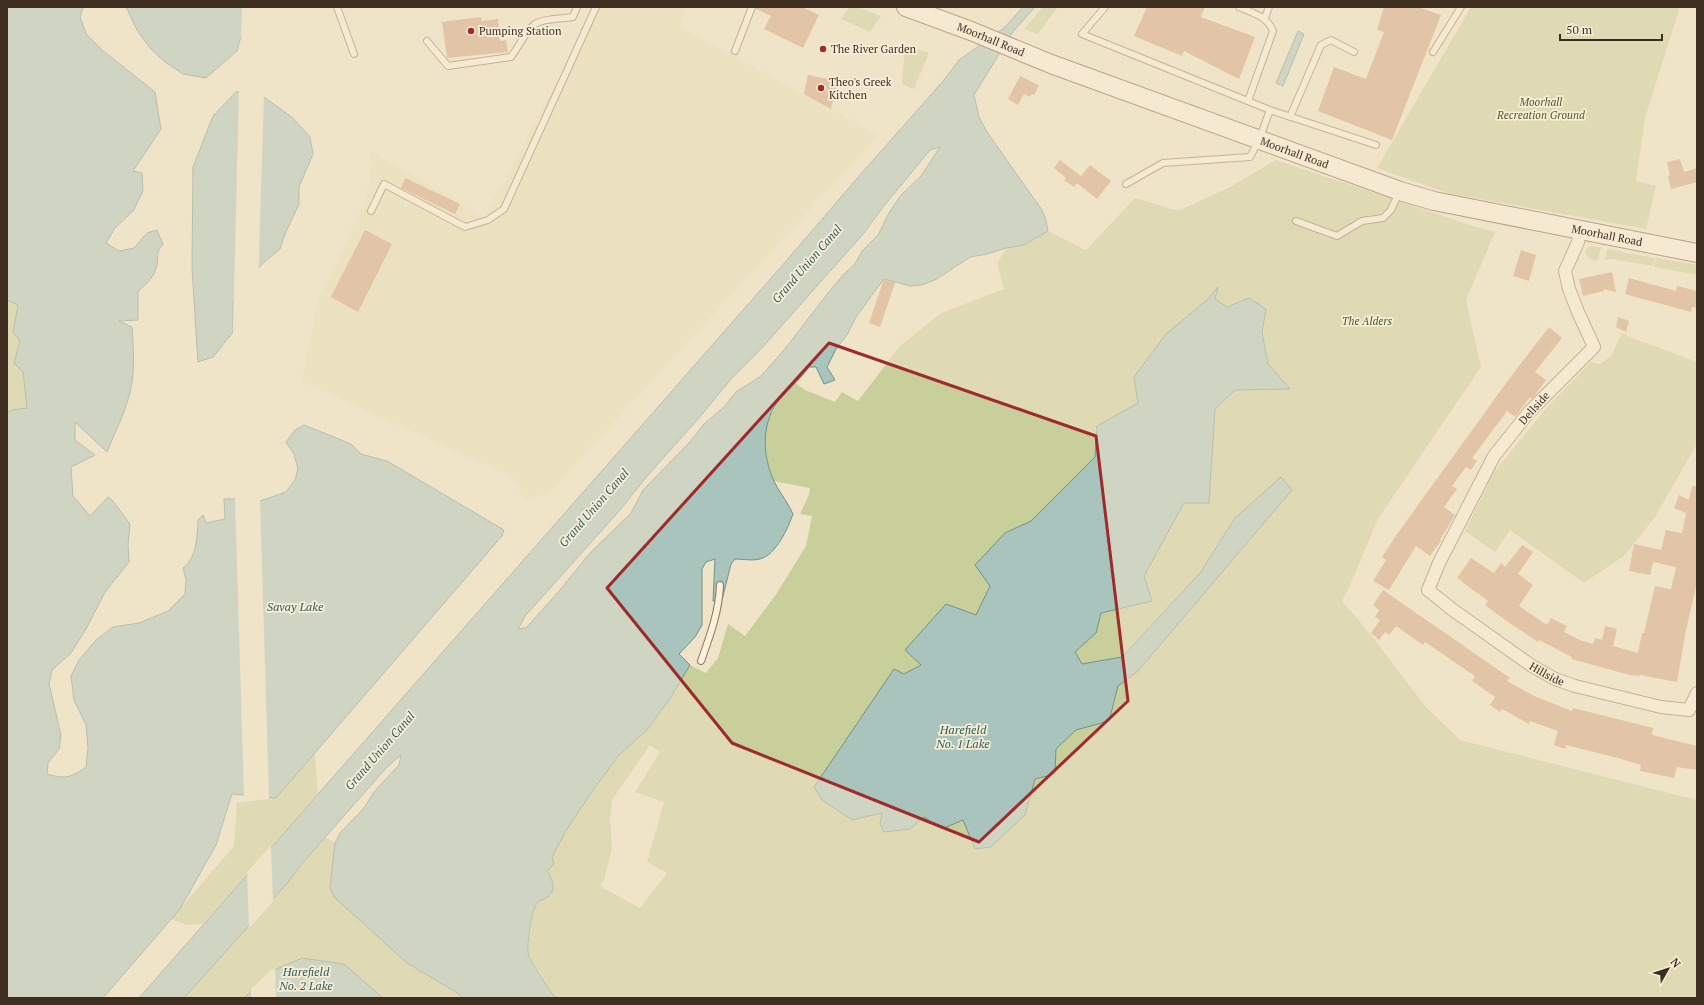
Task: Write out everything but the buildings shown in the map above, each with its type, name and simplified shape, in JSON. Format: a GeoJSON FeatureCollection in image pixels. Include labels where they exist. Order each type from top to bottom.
{"type":"FeatureCollection","features":[{"type":"Feature","properties":{"kind":"street","name":"Moorhall Road"},"geometry":{"type":"LineString","coordinates":[[906,7],[971,31],[1026,54],[1400,191],[1434,201],[1697,253]]}},
{"type":"Feature","properties":{"kind":"street","name":"Dellside"},"geometry":{"type":"LineString","coordinates":[[1428,590],[1439,563],[1494,456],[1529,412],[1594,347],[1569,289],[1565,271],[1578,242],[1580,229]]}},
{"type":"Feature","properties":{"kind":"street","name":"Hillside"},"geometry":{"type":"LineString","coordinates":[[1428,590],[1453,610],[1532,666],[1575,686],[1661,707],[1689,710],[1697,694]]}},
{"type":"Feature","properties":{"kind":"lane"},"geometry":{"type":"LineString","coordinates":[[337,7],[354,54]]}},
{"type":"Feature","properties":{"kind":"lane"},"geometry":{"type":"LineString","coordinates":[[427,41],[448,66],[511,57],[531,28],[536,24],[542,21],[573,17],[577,7]]}},
{"type":"Feature","properties":{"kind":"lane"},"geometry":{"type":"LineString","coordinates":[[371,211],[384,184],[465,227],[488,220],[504,209],[596,7]]}},
{"type":"Feature","properties":{"kind":"lane"},"geometry":{"type":"LineString","coordinates":[[735,51],[752,7]]}},
{"type":"Feature","properties":{"kind":"lane"},"geometry":{"type":"LineString","coordinates":[[1104,7],[1082,34],[1270,110],[1376,146]]}},
{"type":"Feature","properties":{"kind":"lane"},"geometry":{"type":"LineString","coordinates":[[1239,7],[1265,18],[1270,23],[1273,31],[1248,101]]}},
{"type":"Feature","properties":{"kind":"lane"},"geometry":{"type":"LineString","coordinates":[[1265,18],[1270,7]]}},
{"type":"Feature","properties":{"kind":"lane"},"geometry":{"type":"LineString","coordinates":[[1433,52],[1461,7]]}},
{"type":"Feature","properties":{"kind":"lane"},"geometry":{"type":"LineString","coordinates":[[1290,117],[1321,45],[1331,40],[1354,52]]}},
{"type":"Feature","properties":{"kind":"lane"},"geometry":{"type":"LineString","coordinates":[[1126,184],[1163,163],[1250,157],[1259,140],[1270,110]]}},
{"type":"Feature","properties":{"kind":"lane"},"geometry":{"type":"LineString","coordinates":[[1296,221],[1337,236],[1362,221],[1383,218],[1391,210],[1400,191]]}},
{"type":"Feature","properties":{"kind":"lane"},"geometry":{"type":"LineString","coordinates":[[701,661],[714,625],[720,600],[720,585]]}},
{"type":"Feature","properties":{"kind":"highlighted area"},"geometry":{"type":"Polygon","coordinates":[[[829,343],[1096,436],[1128,701],[979,842],[732,743],[607,588],[829,343]]]}},
{"type":"Feature","properties":{"kind":"shaded area"},"geometry":{"type":"Polygon","coordinates":[[[598,7],[686,7],[681,27],[879,135],[548,494],[524,500],[514,478],[302,381],[319,297],[365,202],[372,167],[371,151],[484,217],[598,7]]]}},
{"type":"Feature","properties":{"kind":"green space"},"geometry":{"type":"Polygon","coordinates":[[[849,7],[857,7],[881,16],[870,32],[841,19],[849,7]]]}},
{"type":"Feature","properties":{"kind":"green space"},"geometry":{"type":"Polygon","coordinates":[[[1043,7],[1058,7],[1038,34],[1024,29],[1043,7]]]}},
{"type":"Feature","properties":{"kind":"green space","name":"Moorhall Recreation Ground"},"geometry":{"type":"Polygon","coordinates":[[[1471,7],[1680,7],[1645,118],[1636,181],[1656,186],[1646,229],[1447,193],[1377,168],[1471,7]]]}},
{"type":"Feature","properties":{"kind":"green space"},"geometry":{"type":"Polygon","coordinates":[[[905,45],[929,53],[914,89],[902,84],[905,45]]]}},
{"type":"Feature","properties":{"kind":"green space","name":"The Alders"},"geometry":{"type":"Polygon","coordinates":[[[1276,160],[1495,232],[1466,300],[1481,367],[1378,519],[1342,601],[1372,636],[1425,706],[1460,740],[1697,800],[1697,998],[555,998],[528,953],[535,907],[540,900],[546,898],[551,876],[547,871],[552,857],[567,829],[593,790],[620,754],[647,730],[671,697],[690,665],[706,673],[718,658],[728,624],[745,636],[777,593],[806,546],[812,516],[800,514],[809,495],[810,488],[773,481],[768,465],[765,439],[766,428],[776,406],[784,395],[795,383],[805,390],[835,402],[842,392],[858,401],[900,346],[941,313],[1004,289],[997,264],[1006,248],[1024,245],[1048,231],[1086,250],[1135,198],[1178,211],[1230,187],[1276,160]],[[1218,288],[1134,377],[1138,403],[1098,426],[1095,457],[1031,521],[1005,533],[990,586],[976,615],[905,650],[921,665],[904,674],[894,669],[880,824],[910,829],[924,817],[964,820],[1025,815],[1035,779],[1055,773],[1056,749],[1076,730],[1109,721],[1118,686],[1138,671],[1292,490],[1281,477],[1235,518],[1200,573],[1121,657],[1082,664],[1075,652],[1096,633],[1101,613],[1151,600],[1144,576],[1184,503],[1209,503],[1215,409],[1235,390],[1290,389],[1268,364],[1262,332],[1266,309],[1249,298],[1227,307],[1215,299],[1218,288]],[[650,745],[612,800],[610,819],[612,848],[604,880],[600,886],[640,908],[667,873],[647,862],[664,802],[635,792],[660,752],[650,745]]]}},
{"type":"Feature","properties":{"kind":"green space"},"geometry":{"type":"Polygon","coordinates":[[[1590,246],[1601,247],[1598,260],[1594,261],[1586,255],[1585,251],[1590,246]]]}},
{"type":"Feature","properties":{"kind":"green space"},"geometry":{"type":"Polygon","coordinates":[[[1607,249],[1655,258],[1653,266],[1612,259],[1605,260],[1607,249]]]}},
{"type":"Feature","properties":{"kind":"green space"},"geometry":{"type":"Polygon","coordinates":[[[1656,258],[1697,265],[1697,275],[1654,267],[1656,258]]]}},
{"type":"Feature","properties":{"kind":"green space"},"geometry":{"type":"Polygon","coordinates":[[[7,300],[18,305],[13,332],[20,341],[14,363],[23,372],[27,409],[12,410],[7,413],[7,300]]]}},
{"type":"Feature","properties":{"kind":"green space"},"geometry":{"type":"Polygon","coordinates":[[[1622,333],[1697,362],[1697,444],[1655,517],[1624,556],[1584,583],[1510,530],[1495,552],[1465,531],[1493,473],[1549,405],[1591,362],[1600,364],[1611,356],[1622,333]]]}},
{"type":"Feature","properties":{"kind":"green space"},"geometry":{"type":"Polygon","coordinates":[[[315,753],[318,793],[203,924],[187,925],[171,919],[234,846],[237,803],[276,798],[315,753]]]}},
{"type":"Feature","properties":{"kind":"green space"},"geometry":{"type":"Polygon","coordinates":[[[326,837],[335,843],[330,887],[365,924],[407,963],[459,994],[462,998],[383,998],[344,964],[272,971],[244,998],[184,998],[289,881],[300,866],[326,837]]]}},
{"type":"Feature","properties":{"kind":"water","name":"Savay Lake"},"geometry":{"type":"Polygon","coordinates":[[[7,7],[83,7],[80,18],[87,35],[102,50],[155,92],[161,129],[133,171],[142,173],[143,191],[133,211],[115,228],[106,243],[119,251],[134,248],[147,233],[157,230],[163,244],[158,252],[157,265],[154,273],[147,283],[138,291],[138,320],[119,321],[132,327],[134,354],[132,382],[128,400],[107,452],[75,422],[75,440],[95,455],[71,467],[73,496],[90,516],[108,497],[113,501],[130,524],[128,544],[129,562],[105,592],[86,629],[71,653],[52,670],[49,684],[61,735],[59,749],[48,763],[47,774],[63,777],[72,775],[86,767],[88,748],[86,725],[74,700],[71,676],[79,660],[96,640],[113,627],[139,623],[168,611],[185,594],[186,580],[183,568],[188,564],[194,553],[197,540],[198,520],[203,515],[206,523],[225,519],[224,499],[260,501],[286,492],[295,480],[298,469],[294,454],[286,442],[295,430],[304,425],[351,444],[361,454],[387,461],[504,530],[502,536],[276,798],[232,794],[216,845],[180,909],[103,998],[7,998],[7,413],[12,410],[27,408],[23,372],[14,363],[20,341],[13,332],[18,305],[7,300],[7,7]]]}},
{"type":"Feature","properties":{"kind":"water"},"geometry":{"type":"Polygon","coordinates":[[[126,7],[256,7],[253,19],[240,40],[237,51],[206,78],[183,74],[165,62],[150,48],[137,30],[126,7]]]}},
{"type":"Feature","properties":{"kind":"water","name":"Grand Union Canal"},"geometry":{"type":"Polygon","coordinates":[[[1023,7],[1035,7],[1012,33],[974,95],[979,117],[987,132],[1042,210],[1048,231],[1024,245],[970,257],[937,279],[922,285],[910,286],[884,279],[856,317],[847,335],[836,349],[827,367],[835,380],[824,384],[816,367],[809,367],[777,403],[768,421],[766,431],[765,441],[767,461],[773,479],[793,514],[781,540],[766,556],[754,560],[735,559],[731,564],[722,600],[713,601],[715,559],[706,562],[702,569],[702,625],[695,637],[679,654],[690,665],[671,697],[647,730],[620,754],[593,790],[567,829],[552,857],[554,864],[547,871],[551,878],[553,889],[546,898],[538,902],[535,907],[531,923],[528,953],[540,976],[555,998],[462,998],[459,994],[407,963],[334,897],[330,887],[335,843],[340,833],[364,808],[374,792],[399,765],[401,755],[387,767],[300,866],[289,881],[184,998],[139,998],[787,260],[944,80],[959,60],[1004,28],[1023,7]],[[940,147],[930,150],[883,207],[864,233],[761,349],[732,378],[648,475],[620,510],[526,615],[518,629],[526,628],[590,553],[631,513],[643,490],[689,443],[704,424],[724,407],[736,392],[761,376],[784,350],[828,293],[844,274],[855,264],[862,251],[878,235],[889,213],[901,195],[921,176],[940,147]]]}},
{"type":"Feature","properties":{"kind":"water"},"geometry":{"type":"Polygon","coordinates":[[[1298,31],[1304,34],[1283,86],[1276,83],[1298,31]]]}},
{"type":"Feature","properties":{"kind":"water"},"geometry":{"type":"Polygon","coordinates":[[[236,92],[257,92],[293,118],[310,137],[313,154],[299,187],[299,204],[285,234],[280,249],[257,270],[256,286],[233,301],[233,332],[213,357],[198,362],[192,268],[193,167],[213,116],[236,92]]]}},
{"type":"Feature","properties":{"kind":"water","name":"Harefield No. 1 Lake"},"geometry":{"type":"Polygon","coordinates":[[[1218,287],[1215,299],[1227,307],[1249,298],[1266,309],[1262,332],[1268,364],[1290,389],[1235,390],[1215,409],[1209,503],[1184,503],[1144,576],[1152,601],[1101,613],[1096,633],[1075,652],[1082,664],[1122,657],[1200,573],[1235,518],[1281,477],[1292,490],[1138,671],[1118,686],[1109,721],[1076,730],[1056,749],[1055,774],[1035,779],[1025,815],[991,847],[975,849],[963,820],[942,829],[924,817],[910,829],[884,832],[880,824],[882,813],[852,820],[822,800],[814,787],[894,669],[904,674],[921,665],[905,650],[946,604],[976,615],[990,586],[975,565],[1005,533],[1031,521],[1095,457],[1097,426],[1138,403],[1134,377],[1166,334],[1207,300],[1218,287]]]}},
{"type":"Feature","properties":{"kind":"water","name":"Harefield No. 2 Lake"},"geometry":{"type":"Polygon","coordinates":[[[302,958],[344,964],[383,998],[244,998],[272,971],[302,958]]]}},
{"type":"Feature","properties":{"kind":"pier"},"geometry":{"type":"Polygon","coordinates":[[[242,7],[258,7],[254,20],[242,41],[241,46],[242,7]]]}},
{"type":"Feature","properties":{"kind":"pier"},"geometry":{"type":"Polygon","coordinates":[[[239,90],[258,90],[264,94],[258,287],[235,302],[235,332],[233,335],[239,90]]]}},
{"type":"Feature","properties":{"kind":"pier"},"geometry":{"type":"Polygon","coordinates":[[[235,497],[260,499],[269,799],[244,797],[235,497]]]}},
{"type":"Feature","properties":{"kind":"pier"},"geometry":{"type":"Polygon","coordinates":[[[271,845],[273,902],[249,928],[247,872],[271,845]]]}},
{"type":"Feature","properties":{"kind":"pier"},"geometry":{"type":"Polygon","coordinates":[[[275,968],[276,998],[251,998],[251,989],[275,968]]]}},
{"type":"Feature","properties":{"kind":"place","name":"Pumping Station"},"geometry":{"type":"Point","coordinates":[471,31]}},
{"type":"Feature","properties":{"kind":"place","name":"The River Garden"},"geometry":{"type":"Point","coordinates":[823,49]}},
{"type":"Feature","properties":{"kind":"place","name":"Theo's Greek Kitchen"},"geometry":{"type":"Point","coordinates":[821,88]}}]}
